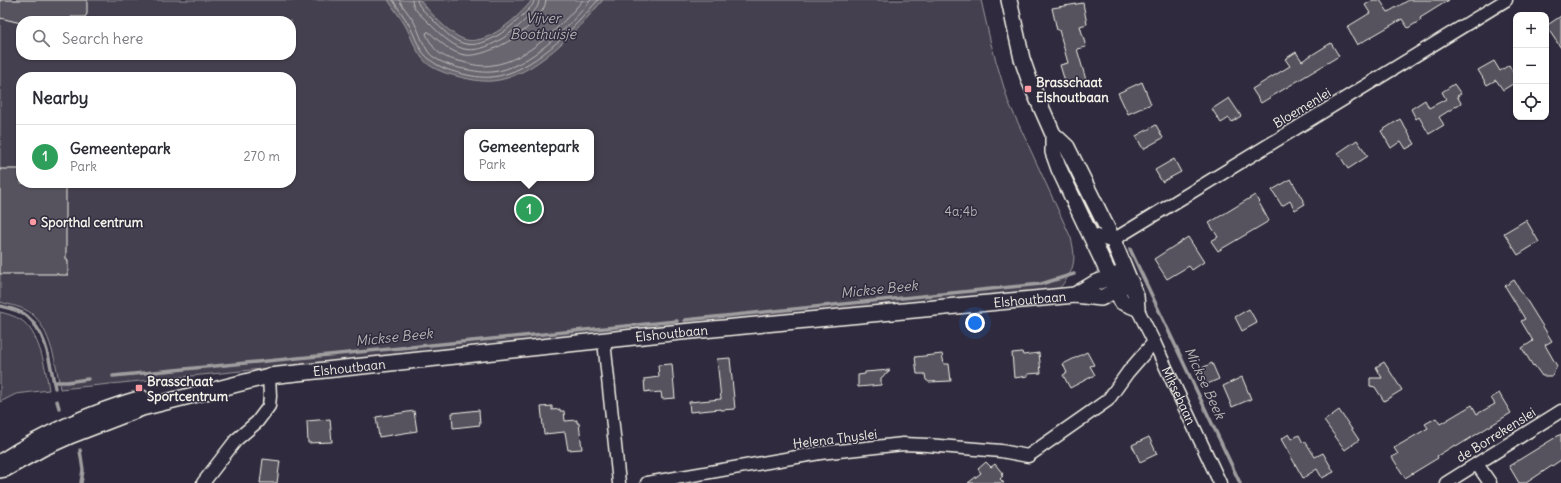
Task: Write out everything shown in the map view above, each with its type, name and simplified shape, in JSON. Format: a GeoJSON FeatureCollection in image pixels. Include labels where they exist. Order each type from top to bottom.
{"type":"FeatureCollection","features":[{"type":"Feature","properties":{"kind":"main road","name":"Miksebaan"},"geometry":{"type":"LineString","coordinates":[[1009,0],[1022,59],[1030,82],[1060,150],[1113,240],[1136,296],[1136,308],[1122,302],[1113,284],[1064,182],[1060,150]]}},
{"type":"Feature","properties":{"kind":"main road","name":"Elshoutbaan"},"geometry":{"type":"LineString","coordinates":[[0,470],[5,469],[43,448],[72,435],[142,408],[269,376],[604,341],[1075,295],[1095,283],[1113,284],[1128,276]]}},
{"type":"Feature","properties":{"kind":"main road","name":"Elshoutbaan"},"geometry":{"type":"LineString","coordinates":[[0,462],[38,439],[104,410],[182,387],[214,380],[247,375],[269,376]]}},
{"type":"Feature","properties":{"kind":"street","name":"Bloemenlei"},"geometry":{"type":"LineString","coordinates":[[1113,240],[1506,0]]}},
{"type":"Feature","properties":{"kind":"street"},"geometry":{"type":"LineString","coordinates":[[1089,233],[1107,240],[1113,240]]}},
{"type":"Feature","properties":{"kind":"street","name":"Miksebaan"},"geometry":{"type":"LineString","coordinates":[[1136,308],[1154,342],[1220,483]]}},
{"type":"Feature","properties":{"kind":"street"},"geometry":{"type":"LineString","coordinates":[[604,341],[619,483]]}},
{"type":"Feature","properties":{"kind":"street","name":"Helena Thyslei"},"geometry":{"type":"LineString","coordinates":[[647,483],[820,453],[903,444],[1001,451],[1028,456],[1108,400],[1128,372],[1154,342]]}},
{"type":"Feature","properties":{"kind":"street"},"geometry":{"type":"LineString","coordinates":[[203,483],[236,440],[257,422],[269,406],[269,376]]}},
{"type":"Feature","properties":{"kind":"street","name":"de Borrekenslei"},"geometry":{"type":"LineString","coordinates":[[1446,483],[1561,411]]}},
{"type":"Feature","properties":{"kind":"street"},"geometry":{"type":"LineString","coordinates":[[1477,464],[1490,483]]}},
{"type":"Feature","properties":{"kind":"green space","name":"4a;4b"},"geometry":{"type":"Polygon","coordinates":[[[0,0],[981,0],[991,44],[1008,101],[1071,238],[1074,253],[1071,272],[1058,290],[60,389],[52,349],[44,329],[32,314],[17,306],[0,302],[0,0]]]}},
{"type":"Feature","properties":{"kind":"green space"},"geometry":{"type":"Polygon","coordinates":[[[0,312],[20,319],[30,329],[42,354],[49,390],[16,394],[0,402],[0,312]]]}},
{"type":"Feature","properties":{"kind":"water","name":"Vijver Boothuisje"},"geometry":{"type":"Polygon","coordinates":[[[388,0],[420,0],[451,32],[463,39],[472,41],[491,35],[501,29],[511,22],[532,0],[603,0],[568,38],[539,62],[508,78],[488,81],[474,80],[451,75],[437,70],[425,62],[415,47],[405,25],[388,0]]]}},
{"type":"Feature","properties":{"kind":"building"},"geometry":{"type":"Polygon","coordinates":[[[0,0],[87,0],[86,16],[16,16],[16,22],[0,18],[0,0]]]}},
{"type":"Feature","properties":{"kind":"building"},"geometry":{"type":"Polygon","coordinates":[[[1373,0],[1380,0],[1388,12],[1409,0],[1449,0],[1420,18],[1421,20],[1408,28],[1402,19],[1357,45],[1347,27],[1370,13],[1365,5],[1373,0]]]}},
{"type":"Feature","properties":{"kind":"building"},"geometry":{"type":"Polygon","coordinates":[[[1083,3],[1087,24],[1080,26],[1086,47],[1077,49],[1086,80],[1066,85],[1060,65],[1068,63],[1059,30],[1057,30],[1052,8],[1083,3]]]}},
{"type":"Feature","properties":{"kind":"building"},"geometry":{"type":"Polygon","coordinates":[[[1561,16],[1561,48],[1549,30],[1549,24],[1561,16]]]}},
{"type":"Feature","properties":{"kind":"building"},"geometry":{"type":"Polygon","coordinates":[[[1331,43],[1339,56],[1261,103],[1252,89],[1290,66],[1285,59],[1296,52],[1302,61],[1331,43]]]}},
{"type":"Feature","properties":{"kind":"building"},"geometry":{"type":"Polygon","coordinates":[[[1494,61],[1500,71],[1509,65],[1513,72],[1513,84],[1503,90],[1496,80],[1487,85],[1478,70],[1494,61]]]}},
{"type":"Feature","properties":{"kind":"building"},"geometry":{"type":"Polygon","coordinates":[[[1142,82],[1151,104],[1128,114],[1118,93],[1142,82]]]}},
{"type":"Feature","properties":{"kind":"building"},"geometry":{"type":"Polygon","coordinates":[[[1454,84],[1461,94],[1457,96],[1461,103],[1439,117],[1444,125],[1429,134],[1419,117],[1416,119],[1411,109],[1425,100],[1429,108],[1446,99],[1442,92],[1454,84]]]}},
{"type":"Feature","properties":{"kind":"building"},"geometry":{"type":"Polygon","coordinates":[[[1229,98],[1241,116],[1232,122],[1229,118],[1221,123],[1212,109],[1229,98]]]}},
{"type":"Feature","properties":{"kind":"building"},"geometry":{"type":"Polygon","coordinates":[[[1400,119],[1415,144],[1406,149],[1401,141],[1391,148],[1381,131],[1400,119]]]}},
{"type":"Feature","properties":{"kind":"building"},"geometry":{"type":"Polygon","coordinates":[[[1156,125],[1163,138],[1143,149],[1136,136],[1156,125]]]}},
{"type":"Feature","properties":{"kind":"building"},"geometry":{"type":"Polygon","coordinates":[[[1357,140],[1368,156],[1348,169],[1338,153],[1357,140]]]}},
{"type":"Feature","properties":{"kind":"building"},"geometry":{"type":"Polygon","coordinates":[[[1174,159],[1181,172],[1162,182],[1155,170],[1174,159]]]}},
{"type":"Feature","properties":{"kind":"building","name":"Sporthal centrum"},"geometry":{"type":"Polygon","coordinates":[[[0,169],[16,169],[16,188],[66,188],[66,260],[68,260],[68,275],[0,274],[0,169]]]}},
{"type":"Feature","properties":{"kind":"building"},"geometry":{"type":"Polygon","coordinates":[[[1291,179],[1305,204],[1295,210],[1290,201],[1282,206],[1272,190],[1291,179]]]}},
{"type":"Feature","properties":{"kind":"building"},"geometry":{"type":"Polygon","coordinates":[[[1255,195],[1269,221],[1218,251],[1211,241],[1218,237],[1209,223],[1255,195]]]}},
{"type":"Feature","properties":{"kind":"building"},"geometry":{"type":"Polygon","coordinates":[[[1526,220],[1539,242],[1518,255],[1504,233],[1526,220]]]}},
{"type":"Feature","properties":{"kind":"building"},"geometry":{"type":"Polygon","coordinates":[[[1188,237],[1204,262],[1192,270],[1189,266],[1167,279],[1154,259],[1188,237]]]}},
{"type":"Feature","properties":{"kind":"building"},"geometry":{"type":"Polygon","coordinates":[[[1514,280],[1552,341],[1545,345],[1557,366],[1552,376],[1542,376],[1534,365],[1533,366],[1522,348],[1533,341],[1521,321],[1525,319],[1505,286],[1514,280]]]}},
{"type":"Feature","properties":{"kind":"building"},"geometry":{"type":"Polygon","coordinates":[[[1249,309],[1257,323],[1242,331],[1235,317],[1249,309]]]}},
{"type":"Feature","properties":{"kind":"building"},"geometry":{"type":"Polygon","coordinates":[[[1022,352],[1023,355],[1039,353],[1041,373],[1028,374],[1028,376],[1014,378],[1012,353],[1022,352]]]}},
{"type":"Feature","properties":{"kind":"building"},"geometry":{"type":"Polygon","coordinates":[[[1087,352],[1094,365],[1090,366],[1095,375],[1070,388],[1063,375],[1067,373],[1063,364],[1087,352]]]}},
{"type":"Feature","properties":{"kind":"building"},"geometry":{"type":"Polygon","coordinates":[[[942,354],[944,364],[949,364],[951,381],[929,382],[926,380],[925,374],[917,374],[915,357],[942,354]]]}},
{"type":"Feature","properties":{"kind":"building"},"geometry":{"type":"Polygon","coordinates":[[[730,358],[735,409],[690,412],[689,402],[721,399],[717,359],[730,358]]]}},
{"type":"Feature","properties":{"kind":"building"},"geometry":{"type":"Polygon","coordinates":[[[1384,362],[1402,390],[1384,401],[1375,387],[1370,386],[1370,378],[1382,378],[1376,367],[1384,362]]]}},
{"type":"Feature","properties":{"kind":"building"},"geometry":{"type":"Polygon","coordinates":[[[1212,363],[1219,379],[1203,386],[1196,371],[1212,363]]]}},
{"type":"Feature","properties":{"kind":"building"},"geometry":{"type":"Polygon","coordinates":[[[672,364],[675,398],[662,399],[661,392],[645,392],[644,379],[659,377],[658,365],[672,364]]]}},
{"type":"Feature","properties":{"kind":"building"},"geometry":{"type":"Polygon","coordinates":[[[890,370],[881,378],[881,385],[858,387],[858,375],[865,374],[865,372],[890,370]]]}},
{"type":"Feature","properties":{"kind":"building"},"geometry":{"type":"Polygon","coordinates":[[[1242,377],[1251,399],[1232,407],[1223,386],[1242,377]]]}},
{"type":"Feature","properties":{"kind":"building"},"geometry":{"type":"Polygon","coordinates":[[[1499,393],[1511,413],[1456,447],[1455,445],[1437,456],[1438,458],[1405,478],[1392,457],[1398,454],[1394,448],[1428,428],[1425,424],[1436,418],[1440,424],[1472,405],[1477,414],[1495,404],[1491,398],[1499,393]]]}},
{"type":"Feature","properties":{"kind":"building"},"geometry":{"type":"Polygon","coordinates":[[[552,406],[552,410],[560,409],[560,411],[564,411],[565,421],[577,420],[577,423],[579,423],[582,449],[568,450],[565,432],[544,434],[541,407],[552,406]]]}},
{"type":"Feature","properties":{"kind":"building"},"geometry":{"type":"Polygon","coordinates":[[[479,410],[480,425],[453,428],[452,413],[479,410]]]}},
{"type":"Feature","properties":{"kind":"building"},"geometry":{"type":"Polygon","coordinates":[[[1339,410],[1359,440],[1345,450],[1324,421],[1339,410]]]}},
{"type":"Feature","properties":{"kind":"building"},"geometry":{"type":"Polygon","coordinates":[[[414,411],[417,431],[379,437],[376,417],[414,411]]]}},
{"type":"Feature","properties":{"kind":"building"},"geometry":{"type":"Polygon","coordinates":[[[330,419],[332,442],[308,443],[307,421],[330,419]]]}},
{"type":"Feature","properties":{"kind":"building"},"geometry":{"type":"Polygon","coordinates":[[[1289,434],[1292,439],[1299,435],[1303,443],[1305,441],[1315,457],[1323,453],[1334,472],[1322,478],[1317,469],[1303,478],[1281,439],[1289,434]]]}},
{"type":"Feature","properties":{"kind":"building"},"geometry":{"type":"Polygon","coordinates":[[[1561,434],[1561,460],[1526,483],[1519,483],[1509,466],[1561,434]]]}},
{"type":"Feature","properties":{"kind":"building"},"geometry":{"type":"Polygon","coordinates":[[[1149,437],[1157,454],[1140,462],[1132,445],[1149,437]]]}},
{"type":"Feature","properties":{"kind":"building"},"geometry":{"type":"Polygon","coordinates":[[[263,459],[280,461],[277,483],[260,483],[263,459]]]}},
{"type":"Feature","properties":{"kind":"building"},"geometry":{"type":"Polygon","coordinates":[[[986,462],[991,467],[995,464],[1003,474],[1001,475],[1003,476],[1000,479],[1004,483],[968,483],[981,473],[978,469],[986,462]]]}},
{"type":"Feature","properties":{"kind":"waterway","name":"Mickse Beek"},"geometry":{"type":"LineString","coordinates":[[1130,249],[1240,483]]}},
{"type":"Feature","properties":{"kind":"waterway","name":"Mickse Beek"},"geometry":{"type":"LineString","coordinates":[[685,320],[1041,284],[1074,274]]}},
{"type":"Feature","properties":{"kind":"waterway"},"geometry":{"type":"LineString","coordinates":[[0,306],[21,312],[34,323],[47,349],[55,388]]}},
{"type":"Feature","properties":{"kind":"waterway","name":"Mickse Beek"},"geometry":{"type":"LineString","coordinates":[[113,376],[677,321]]}},
{"type":"Feature","properties":{"kind":"waterway","name":"Mickse Beek"},"geometry":{"type":"LineString","coordinates":[[54,382],[88,379]]}},
{"type":"Feature","properties":{"kind":"waterway"},"geometry":{"type":"LineString","coordinates":[[57,401],[59,408]]}},
{"type":"Feature","properties":{"kind":"waterway"},"geometry":{"type":"LineString","coordinates":[[80,450],[83,470],[81,483]]}},
{"type":"Feature","properties":{"kind":"place","name":"Brasschaat Elshoutbaan"},"geometry":{"type":"Point","coordinates":[1028,89]}},
{"type":"Feature","properties":{"kind":"place","name":"Gemeentepark"},"geometry":{"type":"Point","coordinates":[529,209]}},
{"type":"Feature","properties":{"kind":"place","name":"Sporthal centrum"},"geometry":{"type":"Point","coordinates":[33,222]}},
{"type":"Feature","properties":{"kind":"place","name":"Brasschaat Sportcentrum"},"geometry":{"type":"Point","coordinates":[139,388]}}]}
